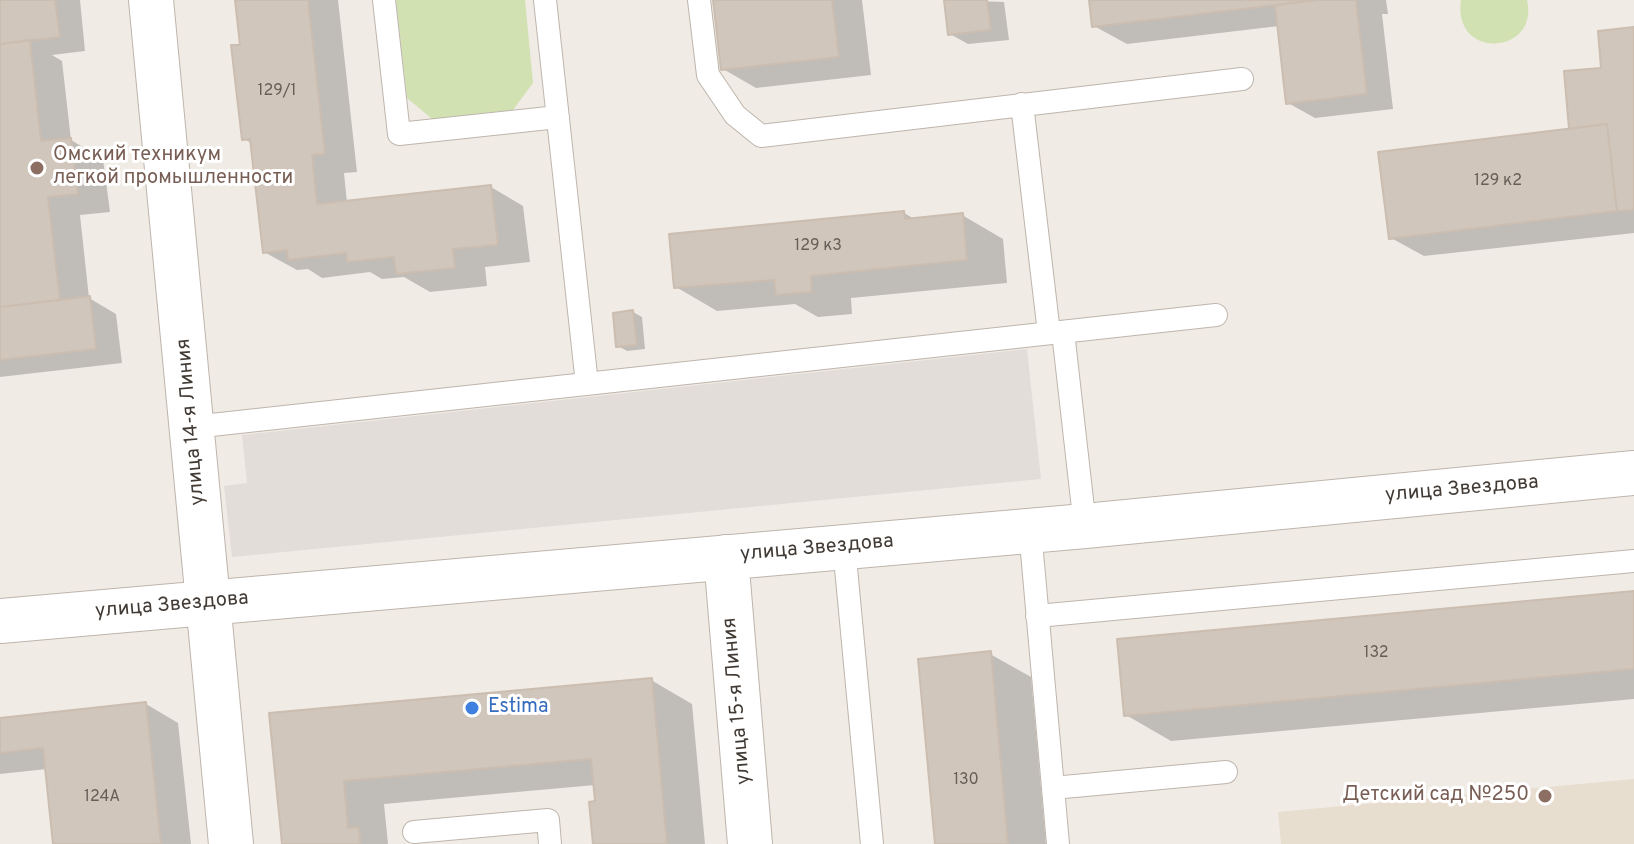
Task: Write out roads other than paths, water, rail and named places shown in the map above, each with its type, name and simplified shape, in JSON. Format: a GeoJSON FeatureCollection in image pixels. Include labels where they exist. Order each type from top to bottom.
{"type":"FeatureCollection","features":[{"type":"Feature","properties":{"kind":"street","name":"улица 14-я Линия"},"geometry":{"type":"LineString","coordinates":[[151,0],[231,844]]}},
{"type":"Feature","properties":{"kind":"street","name":"улица Звездова"},"geometry":{"type":"LineString","coordinates":[[0,621],[1085,526],[1634,473]]}},
{"type":"Feature","properties":{"kind":"street","name":"улица 15-я Линия"},"geometry":{"type":"LineString","coordinates":[[726,557],[750,844]]}},
{"type":"Feature","properties":{"kind":"lane"},"geometry":{"type":"LineString","coordinates":[[384,0],[399,134],[558,117]]}},
{"type":"Feature","properties":{"kind":"lane"},"geometry":{"type":"LineString","coordinates":[[545,0],[587,384]]}},
{"type":"Feature","properties":{"kind":"lane"},"geometry":{"type":"LineString","coordinates":[[699,0],[708,75],[735,115],[761,136],[1242,79]]}},
{"type":"Feature","properties":{"kind":"lane"},"geometry":{"type":"LineString","coordinates":[[1022,104],[1085,526]]}},
{"type":"Feature","properties":{"kind":"lane"},"geometry":{"type":"LineString","coordinates":[[193,427],[1216,315]]}},
{"type":"Feature","properties":{"kind":"lane"},"geometry":{"type":"LineString","coordinates":[[1030,530],[1058,844]]}},
{"type":"Feature","properties":{"kind":"lane"},"geometry":{"type":"LineString","coordinates":[[844,547],[872,844]]}},
{"type":"Feature","properties":{"kind":"lane"},"geometry":{"type":"LineString","coordinates":[[1037,616],[1634,561]]}},
{"type":"Feature","properties":{"kind":"lane"},"geometry":{"type":"LineString","coordinates":[[1053,788],[1226,772]]}},
{"type":"Feature","properties":{"kind":"lane"},"geometry":{"type":"LineString","coordinates":[[414,832],[548,820],[550,844]]}},
{"type":"Feature","properties":{"kind":"place","name":"Омский техникум легкой промышленности"},"geometry":{"type":"Point","coordinates":[37,168]}},
{"type":"Feature","properties":{"kind":"place","name":"Estima"},"geometry":{"type":"Point","coordinates":[472,708]}},
{"type":"Feature","properties":{"kind":"place","name":"Детский сад №250"},"geometry":{"type":"Point","coordinates":[1545,796]}}]}
